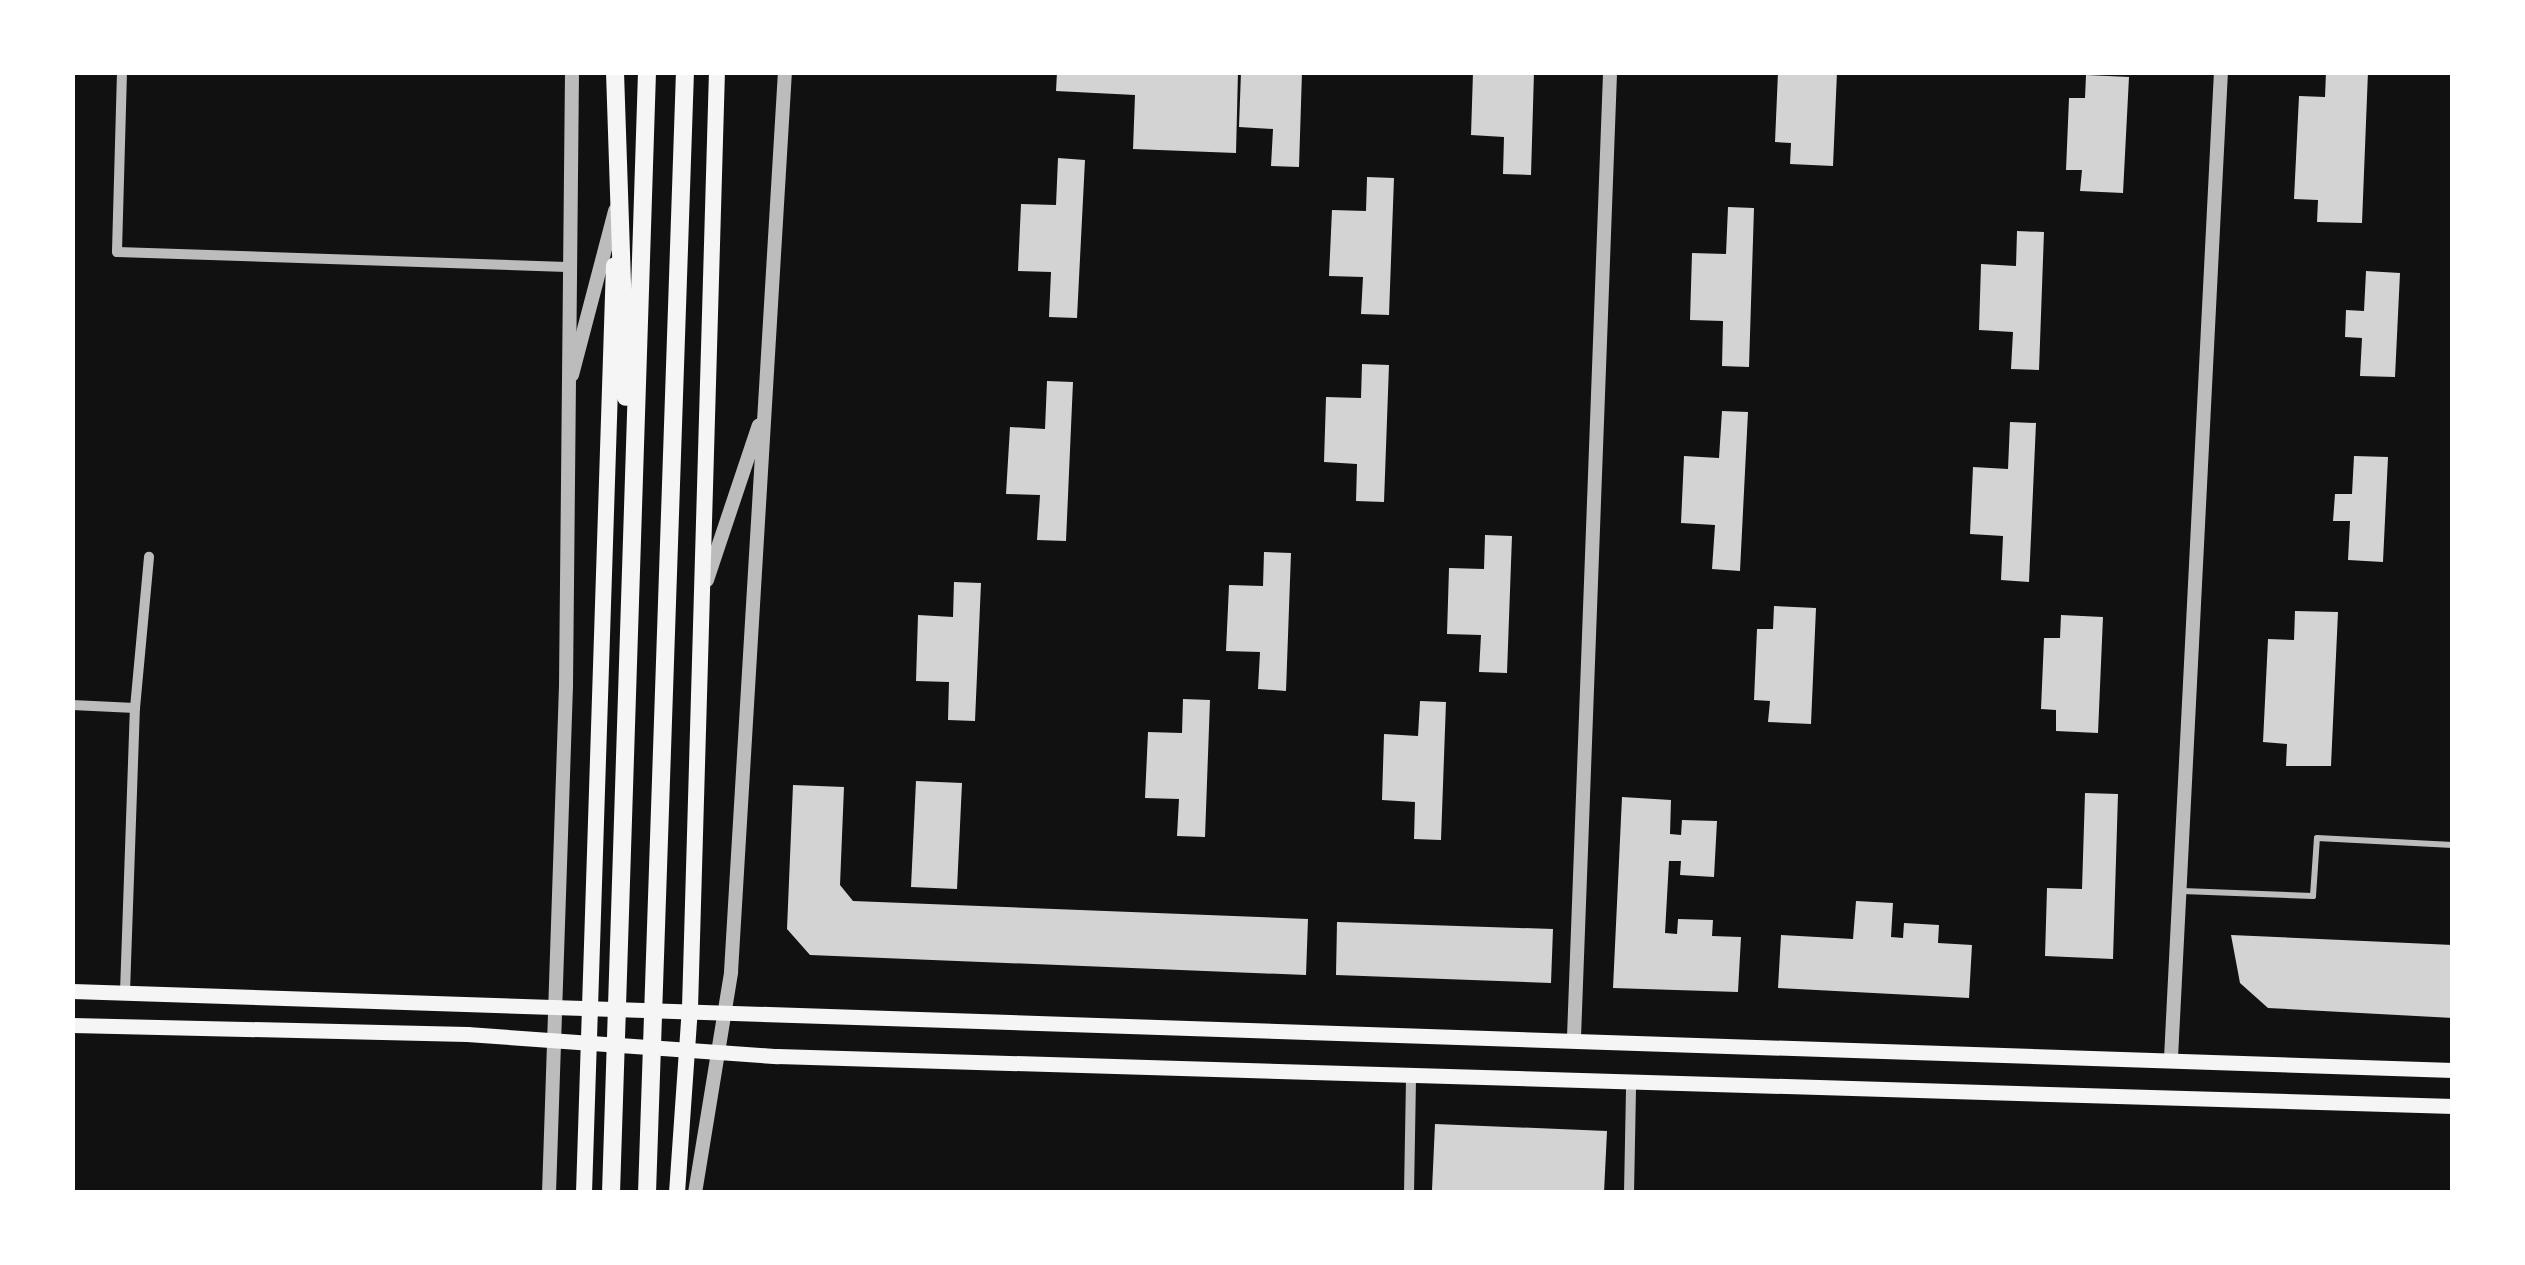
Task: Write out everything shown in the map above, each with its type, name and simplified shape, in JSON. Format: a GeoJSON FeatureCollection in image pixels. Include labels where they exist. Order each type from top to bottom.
{"type":"FeatureCollection","features":[{"type":"Feature","properties":{"kind":"highway"},"geometry":{"type":"LineString","coordinates":[[618,72],[632,573]]}},
{"type":"Feature","properties":{"kind":"highway"},"geometry":{"type":"LineString","coordinates":[[611,1193],[647,72]]}},
{"type":"Feature","properties":{"kind":"highway"},"geometry":{"type":"LineString","coordinates":[[646,1193],[685,72]]}},
{"type":"Feature","properties":{"kind":"main road"},"geometry":{"type":"LineString","coordinates":[[584,1193],[618,72]]}},
{"type":"Feature","properties":{"kind":"main road"},"geometry":{"type":"LineString","coordinates":[[676,1193],[690,1008],[717,72]]}},
{"type":"Feature","properties":{"kind":"main road"},"geometry":{"type":"LineString","coordinates":[[72,991],[725,1008],[2453,1070]]}},
{"type":"Feature","properties":{"kind":"main road"},"geometry":{"type":"LineString","coordinates":[[72,1024],[555,1041],[721,1054],[2453,1106]]}},
{"type":"Feature","properties":{"kind":"street"},"geometry":{"type":"LineString","coordinates":[[122,72],[117,252],[567,267]]}},
{"type":"Feature","properties":{"kind":"street"},"geometry":{"type":"LineString","coordinates":[[549,1193],[572,72]]}},
{"type":"Feature","properties":{"kind":"street"},"geometry":{"type":"LineString","coordinates":[[695,1193],[725,1008],[785,72]]}},
{"type":"Feature","properties":{"kind":"street"},"geometry":{"type":"LineString","coordinates":[[1574,1037],[1610,72]]}},
{"type":"Feature","properties":{"kind":"street"},"geometry":{"type":"LineString","coordinates":[[2171,1058],[2221,72]]}},
{"type":"Feature","properties":{"kind":"street"},"geometry":{"type":"LineString","coordinates":[[568,393],[616,206]]}},
{"type":"Feature","properties":{"kind":"street"},"geometry":{"type":"LineString","coordinates":[[699,602],[767,403]]}},
{"type":"Feature","properties":{"kind":"street"},"geometry":{"type":"LineString","coordinates":[[125,992],[135,708],[149,557]]}},
{"type":"Feature","properties":{"kind":"street"},"geometry":{"type":"LineString","coordinates":[[72,705],[135,708]]}},
{"type":"Feature","properties":{"kind":"street"},"geometry":{"type":"LineString","coordinates":[[1409,1193],[1412,1075]]}},
{"type":"Feature","properties":{"kind":"street"},"geometry":{"type":"LineString","coordinates":[[1629,1193],[1631,1084]]}},
{"type":"Feature","properties":{"kind":"lane"},"geometry":{"type":"LineString","coordinates":[[2180,891],[2313,896],[2317,838],[2453,845]]}},
{"type":"Feature","properties":{"kind":"building"},"geometry":{"type":"Polygon","coordinates":[[[1057,72],[1238,72],[1236,153],[1133,149],[1135,95],[1056,91],[1057,72]]]}},
{"type":"Feature","properties":{"kind":"building"},"geometry":{"type":"Polygon","coordinates":[[[1241,72],[1302,72],[1299,167],[1271,166],[1273,129],[1239,127],[1241,72]]]}},
{"type":"Feature","properties":{"kind":"building"},"geometry":{"type":"Polygon","coordinates":[[[1473,72],[1534,72],[1531,175],[1503,174],[1504,137],[1471,135],[1473,72]]]}},
{"type":"Feature","properties":{"kind":"building"},"geometry":{"type":"Polygon","coordinates":[[[1778,72],[1837,72],[1833,166],[1790,164],[1791,143],[1775,142],[1778,72]]]}},
{"type":"Feature","properties":{"kind":"building"},"geometry":{"type":"Polygon","coordinates":[[[2326,72],[2368,72],[2362,223],[2317,222],[2318,200],[2294,199],[2299,96],[2325,97],[2326,72]]]}},
{"type":"Feature","properties":{"kind":"building"},"geometry":{"type":"Polygon","coordinates":[[[2086,75],[2129,77],[2123,193],[2080,191],[2082,170],[2066,170],[2069,98],[2085,98],[2086,75]]]}},
{"type":"Feature","properties":{"kind":"building"},"geometry":{"type":"Polygon","coordinates":[[[1058,158],[1085,160],[1077,318],[1049,317],[1051,272],[1018,271],[1021,204],[1056,205],[1058,158]]]}},
{"type":"Feature","properties":{"kind":"building"},"geometry":{"type":"Polygon","coordinates":[[[1367,177],[1394,178],[1389,315],[1361,314],[1363,277],[1329,276],[1332,210],[1366,211],[1367,177]]]}},
{"type":"Feature","properties":{"kind":"building"},"geometry":{"type":"Polygon","coordinates":[[[1728,207],[1754,208],[1749,367],[1722,366],[1723,321],[1690,320],[1692,253],[1726,254],[1728,207]]]}},
{"type":"Feature","properties":{"kind":"building"},"geometry":{"type":"Polygon","coordinates":[[[2017,231],[2044,232],[2039,370],[2011,369],[2013,332],[1979,330],[1981,264],[2016,266],[2017,231]]]}},
{"type":"Feature","properties":{"kind":"building"},"geometry":{"type":"Polygon","coordinates":[[[2366,271],[2400,273],[2395,377],[2360,376],[2362,338],[2345,337],[2346,310],[2364,311],[2366,271]]]}},
{"type":"Feature","properties":{"kind":"building"},"geometry":{"type":"Polygon","coordinates":[[[1362,364],[1389,365],[1384,502],[1356,501],[1357,464],[1324,462],[1326,397],[1361,398],[1362,364]]]}},
{"type":"Feature","properties":{"kind":"building"},"geometry":{"type":"Polygon","coordinates":[[[1047,381],[1073,382],[1066,541],[1037,540],[1040,495],[1006,494],[1010,427],[1045,429],[1047,381]]]}},
{"type":"Feature","properties":{"kind":"building"},"geometry":{"type":"Polygon","coordinates":[[[1722,411],[1748,412],[1740,571],[1712,569],[1715,525],[1681,523],[1684,456],[1719,458],[1722,411]]]}},
{"type":"Feature","properties":{"kind":"building"},"geometry":{"type":"Polygon","coordinates":[[[2010,422],[2036,423],[2029,582],[2001,580],[2003,536],[1970,534],[1973,467],[2008,469],[2010,422]]]}},
{"type":"Feature","properties":{"kind":"building"},"geometry":{"type":"Polygon","coordinates":[[[2354,456],[2388,457],[2383,562],[2348,560],[2350,521],[2333,521],[2335,494],[2352,494],[2354,456]]]}},
{"type":"Feature","properties":{"kind":"building"},"geometry":{"type":"Polygon","coordinates":[[[1485,535],[1512,536],[1507,673],[1479,672],[1481,635],[1447,634],[1449,568],[1484,569],[1485,535]]]}},
{"type":"Feature","properties":{"kind":"building"},"geometry":{"type":"Polygon","coordinates":[[[1264,552],[1291,553],[1286,691],[1258,689],[1260,652],[1226,651],[1229,585],[1263,586],[1264,552]]]}},
{"type":"Feature","properties":{"kind":"building"},"geometry":{"type":"Polygon","coordinates":[[[954,582],[981,583],[975,721],[948,720],[949,682],[916,681],[918,615],[953,617],[954,582]]]}},
{"type":"Feature","properties":{"kind":"building"},"geometry":{"type":"Polygon","coordinates":[[[1774,606],[1816,608],[1811,724],[1768,722],[1770,701],[1754,700],[1757,629],[1773,629],[1774,606]]]}},
{"type":"Feature","properties":{"kind":"building"},"geometry":{"type":"Polygon","coordinates":[[[2295,611],[2338,612],[2331,766],[2286,766],[2287,744],[2263,742],[2268,639],[2294,640],[2295,611]]]}},
{"type":"Feature","properties":{"kind":"building"},"geometry":{"type":"Polygon","coordinates":[[[2061,615],[2103,617],[2098,733],[2056,731],[2056,710],[2041,709],[2044,638],[2060,638],[2061,615]]]}},
{"type":"Feature","properties":{"kind":"building"},"geometry":{"type":"Polygon","coordinates":[[[1183,699],[1210,700],[1205,837],[1177,836],[1179,799],[1145,798],[1148,732],[1182,733],[1183,699]]]}},
{"type":"Feature","properties":{"kind":"building"},"geometry":{"type":"Polygon","coordinates":[[[1420,701],[1446,702],[1441,840],[1414,839],[1415,802],[1382,800],[1384,734],[1418,736],[1420,701]]]}},
{"type":"Feature","properties":{"kind":"building"},"geometry":{"type":"Polygon","coordinates":[[[916,781],[962,783],[957,889],[911,887],[916,781]]]}},
{"type":"Feature","properties":{"kind":"building"},"geometry":{"type":"Polygon","coordinates":[[[793,785],[844,787],[840,885],[853,901],[1308,919],[1306,975],[810,955],[787,929],[793,785]]]}},
{"type":"Feature","properties":{"kind":"building"},"geometry":{"type":"Polygon","coordinates":[[[2085,793],[2118,794],[2113,959],[2045,956],[2047,888],[2082,889],[2085,793]]]}},
{"type":"Feature","properties":{"kind":"building"},"geometry":{"type":"Polygon","coordinates":[[[1622,797],[1671,800],[1670,834],[1681,835],[1682,820],[1717,821],[1714,877],[1680,875],[1681,861],[1669,861],[1665,933],[1677,934],[1678,919],[1713,920],[1712,936],[1741,937],[1738,992],[1613,988],[1622,797]]]}},
{"type":"Feature","properties":{"kind":"building"},"geometry":{"type":"Polygon","coordinates":[[[1856,901],[1893,903],[1891,937],[1903,938],[1904,923],[1939,925],[1938,943],[1972,945],[1969,998],[1778,988],[1781,935],[1853,939],[1856,901]]]}},
{"type":"Feature","properties":{"kind":"building"},"geometry":{"type":"Polygon","coordinates":[[[1337,922],[1553,929],[1551,983],[1336,975],[1337,922]]]}},
{"type":"Feature","properties":{"kind":"building"},"geometry":{"type":"Polygon","coordinates":[[[2231,935],[2453,945],[2453,1018],[2268,1008],[2240,983],[2231,935]]]}},
{"type":"Feature","properties":{"kind":"building"},"geometry":{"type":"Polygon","coordinates":[[[1435,1124],[1607,1131],[1604,1193],[1432,1190],[1435,1124]]]}}]}
